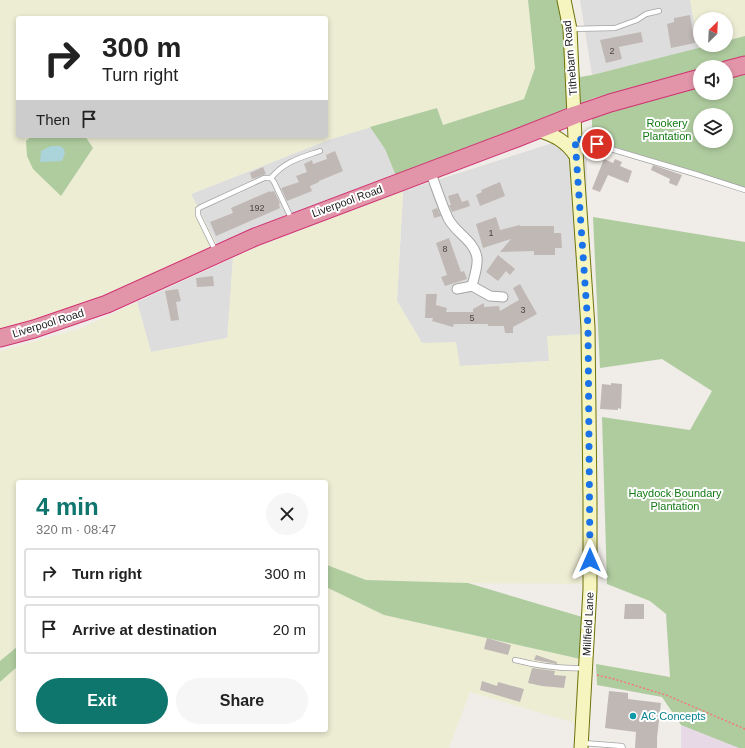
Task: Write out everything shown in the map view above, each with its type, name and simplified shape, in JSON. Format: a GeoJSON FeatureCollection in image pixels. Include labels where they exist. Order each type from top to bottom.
{"type":"FeatureCollection","features":[{"type":"Feature","properties":{"kind":"highway"},"geometry":{"type":"LineString","coordinates":[[733,68],[745,65]]}},
{"type":"Feature","properties":{"kind":"highway","name":"Liverpool Road"},"geometry":{"type":"LineString","coordinates":[[0,338],[34,329],[106,304],[292,222],[575,115],[610,103],[693,80]]}},
{"type":"Feature","properties":{"kind":"street","name":"Tithebarn Road"},"geometry":{"type":"LineString","coordinates":[[564,0],[570,29],[575,115]]}},
{"type":"Feature","properties":{"kind":"street","name":"Millfield Lane"},"geometry":{"type":"LineString","coordinates":[[575,115],[576,156],[588,327],[590,508],[590,589],[581,745]]}},
{"type":"Feature","properties":{"kind":"street"},"geometry":{"type":"LineString","coordinates":[[538,130],[560,139],[572,149],[576,156]]}},
{"type":"Feature","properties":{"kind":"street"},"geometry":{"type":"LineString","coordinates":[[430,171],[448,219],[470,243],[475,251],[477,258],[472,286]]}},
{"type":"Feature","properties":{"kind":"street"},"geometry":{"type":"LineString","coordinates":[[457,289],[472,286],[490,296],[502,297]]}},
{"type":"Feature","properties":{"kind":"lane"},"geometry":{"type":"LineString","coordinates":[[570,29],[615,28],[637,20],[646,14],[658,11]]}},
{"type":"Feature","properties":{"kind":"lane"},"geometry":{"type":"LineString","coordinates":[[575,138],[745,190]]}},
{"type":"Feature","properties":{"kind":"lane"},"geometry":{"type":"LineString","coordinates":[[271,178],[279,168],[320,151]]}},
{"type":"Feature","properties":{"kind":"lane"},"geometry":{"type":"LineString","coordinates":[[217,254],[198,216],[198,210],[201,206],[257,181],[264,178],[271,178]]}},
{"type":"Feature","properties":{"kind":"lane"},"geometry":{"type":"LineString","coordinates":[[271,178],[292,222]]}},
{"type":"Feature","properties":{"kind":"lane"},"geometry":{"type":"LineString","coordinates":[[514,660],[547,667],[586,671]]}},
{"type":"Feature","properties":{"kind":"lane"},"geometry":{"type":"LineString","coordinates":[[581,745],[608,744],[622,746],[624,748]]}},
{"type":"Feature","properties":{"kind":"path"},"geometry":{"type":"LineString","coordinates":[[586,671],[666,695],[745,729]]}},
{"type":"Feature","properties":{"kind":"shaded area"},"geometry":{"type":"Polygon","coordinates":[[[580,0],[690,0],[693,16],[693,50],[592,75],[580,0]]]}},
{"type":"Feature","properties":{"kind":"shaded area"},"geometry":{"type":"Polygon","coordinates":[[[370,127],[385,149],[396,176],[218,247],[191,194],[331,139],[370,127]]]}},
{"type":"Feature","properties":{"kind":"shaded area"},"geometry":{"type":"Polygon","coordinates":[[[587,132],[586,334],[549,361],[460,366],[422,343],[397,301],[403,191],[587,132]]]}},
{"type":"Feature","properties":{"kind":"shaded area"},"geometry":{"type":"Polygon","coordinates":[[[233,258],[228,338],[151,352],[137,302],[233,258]]]}},
{"type":"Feature","properties":{"kind":"shaded area"},"geometry":{"type":"Polygon","coordinates":[[[681,725],[739,748],[681,748],[681,725]]]}},
{"type":"Feature","properties":{"kind":"green space"},"geometry":{"type":"Polygon","coordinates":[[[0,0],[528,0],[535,68],[524,99],[443,125],[437,108],[331,139],[191,194],[218,247],[70,319],[0,339],[0,0]]]}},
{"type":"Feature","properties":{"kind":"green space"},"geometry":{"type":"Polygon","coordinates":[[[528,0],[568,0],[580,77],[693,49],[693,52],[733,52],[733,39],[745,36],[745,59],[733,62],[733,60],[693,60],[693,73],[594,98],[396,176],[385,149],[370,127],[437,108],[443,125],[524,99],[535,68],[528,0]]]}},
{"type":"Feature","properties":{"kind":"green space"},"geometry":{"type":"Polygon","coordinates":[[[690,0],[745,0],[745,36],[733,39],[733,12],[693,12],[693,16],[690,0]]]}},
{"type":"Feature","properties":{"kind":"green space","name":"Rookery Plantation"},"geometry":{"type":"Polygon","coordinates":[[[745,73],[745,188],[592,140],[592,115],[693,87],[693,100],[733,100],[733,76],[745,73]]]}},
{"type":"Feature","properties":{"kind":"green space"},"geometry":{"type":"Polygon","coordinates":[[[30,138],[86,138],[93,148],[61,196],[33,169],[27,156],[26,141],[30,138]]]}},
{"type":"Feature","properties":{"kind":"green space"},"geometry":{"type":"Polygon","coordinates":[[[403,191],[397,301],[422,343],[456,342],[460,366],[549,361],[547,336],[586,334],[590,584],[366,580],[328,565],[328,480],[16,480],[16,648],[0,661],[0,351],[82,328],[137,302],[151,352],[227,338],[233,258],[257,247],[403,191]]]}},
{"type":"Feature","properties":{"kind":"green space","name":"Haydock Boundary Plantation"},"geometry":{"type":"Polygon","coordinates":[[[593,217],[745,242],[745,748],[739,748],[681,725],[662,697],[597,685],[596,664],[670,677],[666,614],[650,601],[607,584],[602,417],[690,430],[712,391],[662,359],[600,368],[593,217]]]}},
{"type":"Feature","properties":{"kind":"green space"},"geometry":{"type":"Polygon","coordinates":[[[328,565],[366,580],[468,583],[589,619],[585,660],[384,615],[328,588],[328,565]]]}},
{"type":"Feature","properties":{"kind":"green space"},"geometry":{"type":"Polygon","coordinates":[[[328,588],[384,615],[585,660],[578,724],[470,692],[449,748],[0,748],[0,682],[16,668],[16,732],[328,732],[328,588]]]}},
{"type":"Feature","properties":{"kind":"green space"},"geometry":{"type":"Polygon","coordinates":[[[16,648],[16,668],[0,682],[0,661],[16,648]]]}},
{"type":"Feature","properties":{"kind":"water"},"geometry":{"type":"Polygon","coordinates":[[[51,146],[60,146],[64,149],[65,153],[62,161],[40,162],[41,151],[51,146]]]}},
{"type":"Feature","properties":{"kind":"building"},"geometry":{"type":"Polygon","coordinates":[[[690,15],[693,32],[693,43],[671,48],[667,24],[674,22],[674,18],[690,15]]]}},
{"type":"Feature","properties":{"kind":"building"},"geometry":{"type":"Polygon","coordinates":[[[641,32],[643,42],[619,47],[622,59],[606,63],[600,40],[641,32]]]}},
{"type":"Feature","properties":{"kind":"building"},"geometry":{"type":"Polygon","coordinates":[[[335,151],[343,171],[310,186],[312,191],[287,201],[281,188],[299,182],[296,176],[307,172],[304,164],[312,160],[313,164],[327,159],[326,155],[335,151]]]}},
{"type":"Feature","properties":{"kind":"building"},"geometry":{"type":"Polygon","coordinates":[[[604,159],[613,163],[615,159],[622,162],[620,166],[632,171],[628,183],[608,175],[600,192],[592,189],[604,159]]]}},
{"type":"Feature","properties":{"kind":"building"},"geometry":{"type":"Polygon","coordinates":[[[653,165],[682,175],[677,186],[669,183],[670,179],[651,170],[653,165]]]}},
{"type":"Feature","properties":{"kind":"building"},"geometry":{"type":"Polygon","coordinates":[[[263,167],[266,174],[252,179],[250,173],[263,167]]]}},
{"type":"Feature","properties":{"kind":"building"},"geometry":{"type":"Polygon","coordinates":[[[500,182],[505,196],[480,206],[476,195],[482,192],[481,190],[500,182]]]}},
{"type":"Feature","properties":{"kind":"building"},"geometry":{"type":"Polygon","coordinates":[[[270,191],[274,191],[280,203],[280,208],[216,236],[210,222],[233,213],[231,208],[270,191]]]}},
{"type":"Feature","properties":{"kind":"building"},"geometry":{"type":"Polygon","coordinates":[[[458,193],[462,202],[468,200],[470,206],[452,212],[449,205],[451,205],[448,196],[458,193]]]}},
{"type":"Feature","properties":{"kind":"building"},"geometry":{"type":"Polygon","coordinates":[[[437,208],[441,216],[434,218],[432,210],[437,208]]]}},
{"type":"Feature","properties":{"kind":"building"},"geometry":{"type":"Polygon","coordinates":[[[496,217],[500,230],[520,225],[554,226],[554,233],[561,233],[562,248],[555,248],[555,255],[534,255],[534,251],[500,252],[511,239],[483,248],[476,224],[496,217]]]}},
{"type":"Feature","properties":{"kind":"building"},"geometry":{"type":"Polygon","coordinates":[[[449,238],[461,272],[464,271],[467,279],[445,286],[441,277],[447,275],[436,243],[449,238]]]}},
{"type":"Feature","properties":{"kind":"building"},"geometry":{"type":"Polygon","coordinates":[[[498,255],[515,269],[510,275],[506,271],[498,281],[486,272],[498,255]]]}},
{"type":"Feature","properties":{"kind":"building"},"geometry":{"type":"Polygon","coordinates":[[[213,276],[214,286],[197,287],[196,278],[213,276]]]}},
{"type":"Feature","properties":{"kind":"building"},"geometry":{"type":"Polygon","coordinates":[[[520,284],[537,314],[513,327],[513,333],[505,333],[504,326],[488,326],[488,324],[454,324],[453,327],[432,321],[433,318],[425,318],[426,294],[437,294],[436,305],[447,308],[446,312],[473,312],[473,309],[484,303],[484,307],[499,306],[500,311],[519,300],[513,288],[520,284]]]}},
{"type":"Feature","properties":{"kind":"building"},"geometry":{"type":"Polygon","coordinates":[[[178,289],[181,301],[176,302],[179,320],[171,321],[165,291],[178,289]]]}},
{"type":"Feature","properties":{"kind":"building"},"geometry":{"type":"Polygon","coordinates":[[[611,383],[622,384],[621,409],[600,409],[602,384],[611,385],[611,383]]]}},
{"type":"Feature","properties":{"kind":"building"},"geometry":{"type":"Polygon","coordinates":[[[625,604],[644,604],[644,619],[624,619],[625,604]]]}},
{"type":"Feature","properties":{"kind":"building"},"geometry":{"type":"Polygon","coordinates":[[[487,638],[511,645],[508,655],[484,649],[487,638]]]}},
{"type":"Feature","properties":{"kind":"building"},"geometry":{"type":"Polygon","coordinates":[[[536,655],[557,662],[557,664],[534,660],[536,655]]]}},
{"type":"Feature","properties":{"kind":"building"},"geometry":{"type":"Polygon","coordinates":[[[532,668],[555,671],[554,675],[566,676],[564,688],[528,683],[532,668]]]}},
{"type":"Feature","properties":{"kind":"building"},"geometry":{"type":"Polygon","coordinates":[[[482,681],[497,686],[498,682],[524,689],[520,702],[480,690],[482,681]]]}},
{"type":"Feature","properties":{"kind":"building","name":"AC Concepts"},"geometry":{"type":"Polygon","coordinates":[[[609,691],[628,693],[628,699],[661,703],[657,748],[635,748],[636,732],[605,728],[609,691]]]}},
{"type":"Feature","properties":{"kind":"place","name":"AC Concepts"},"geometry":{"type":"Point","coordinates":[633,716]}},
{"type":"Feature","properties":{"kind":"route"},"geometry":{"type":"LineString","coordinates":[[590,560],[588,327],[575,138],[597,144]]}}]}
